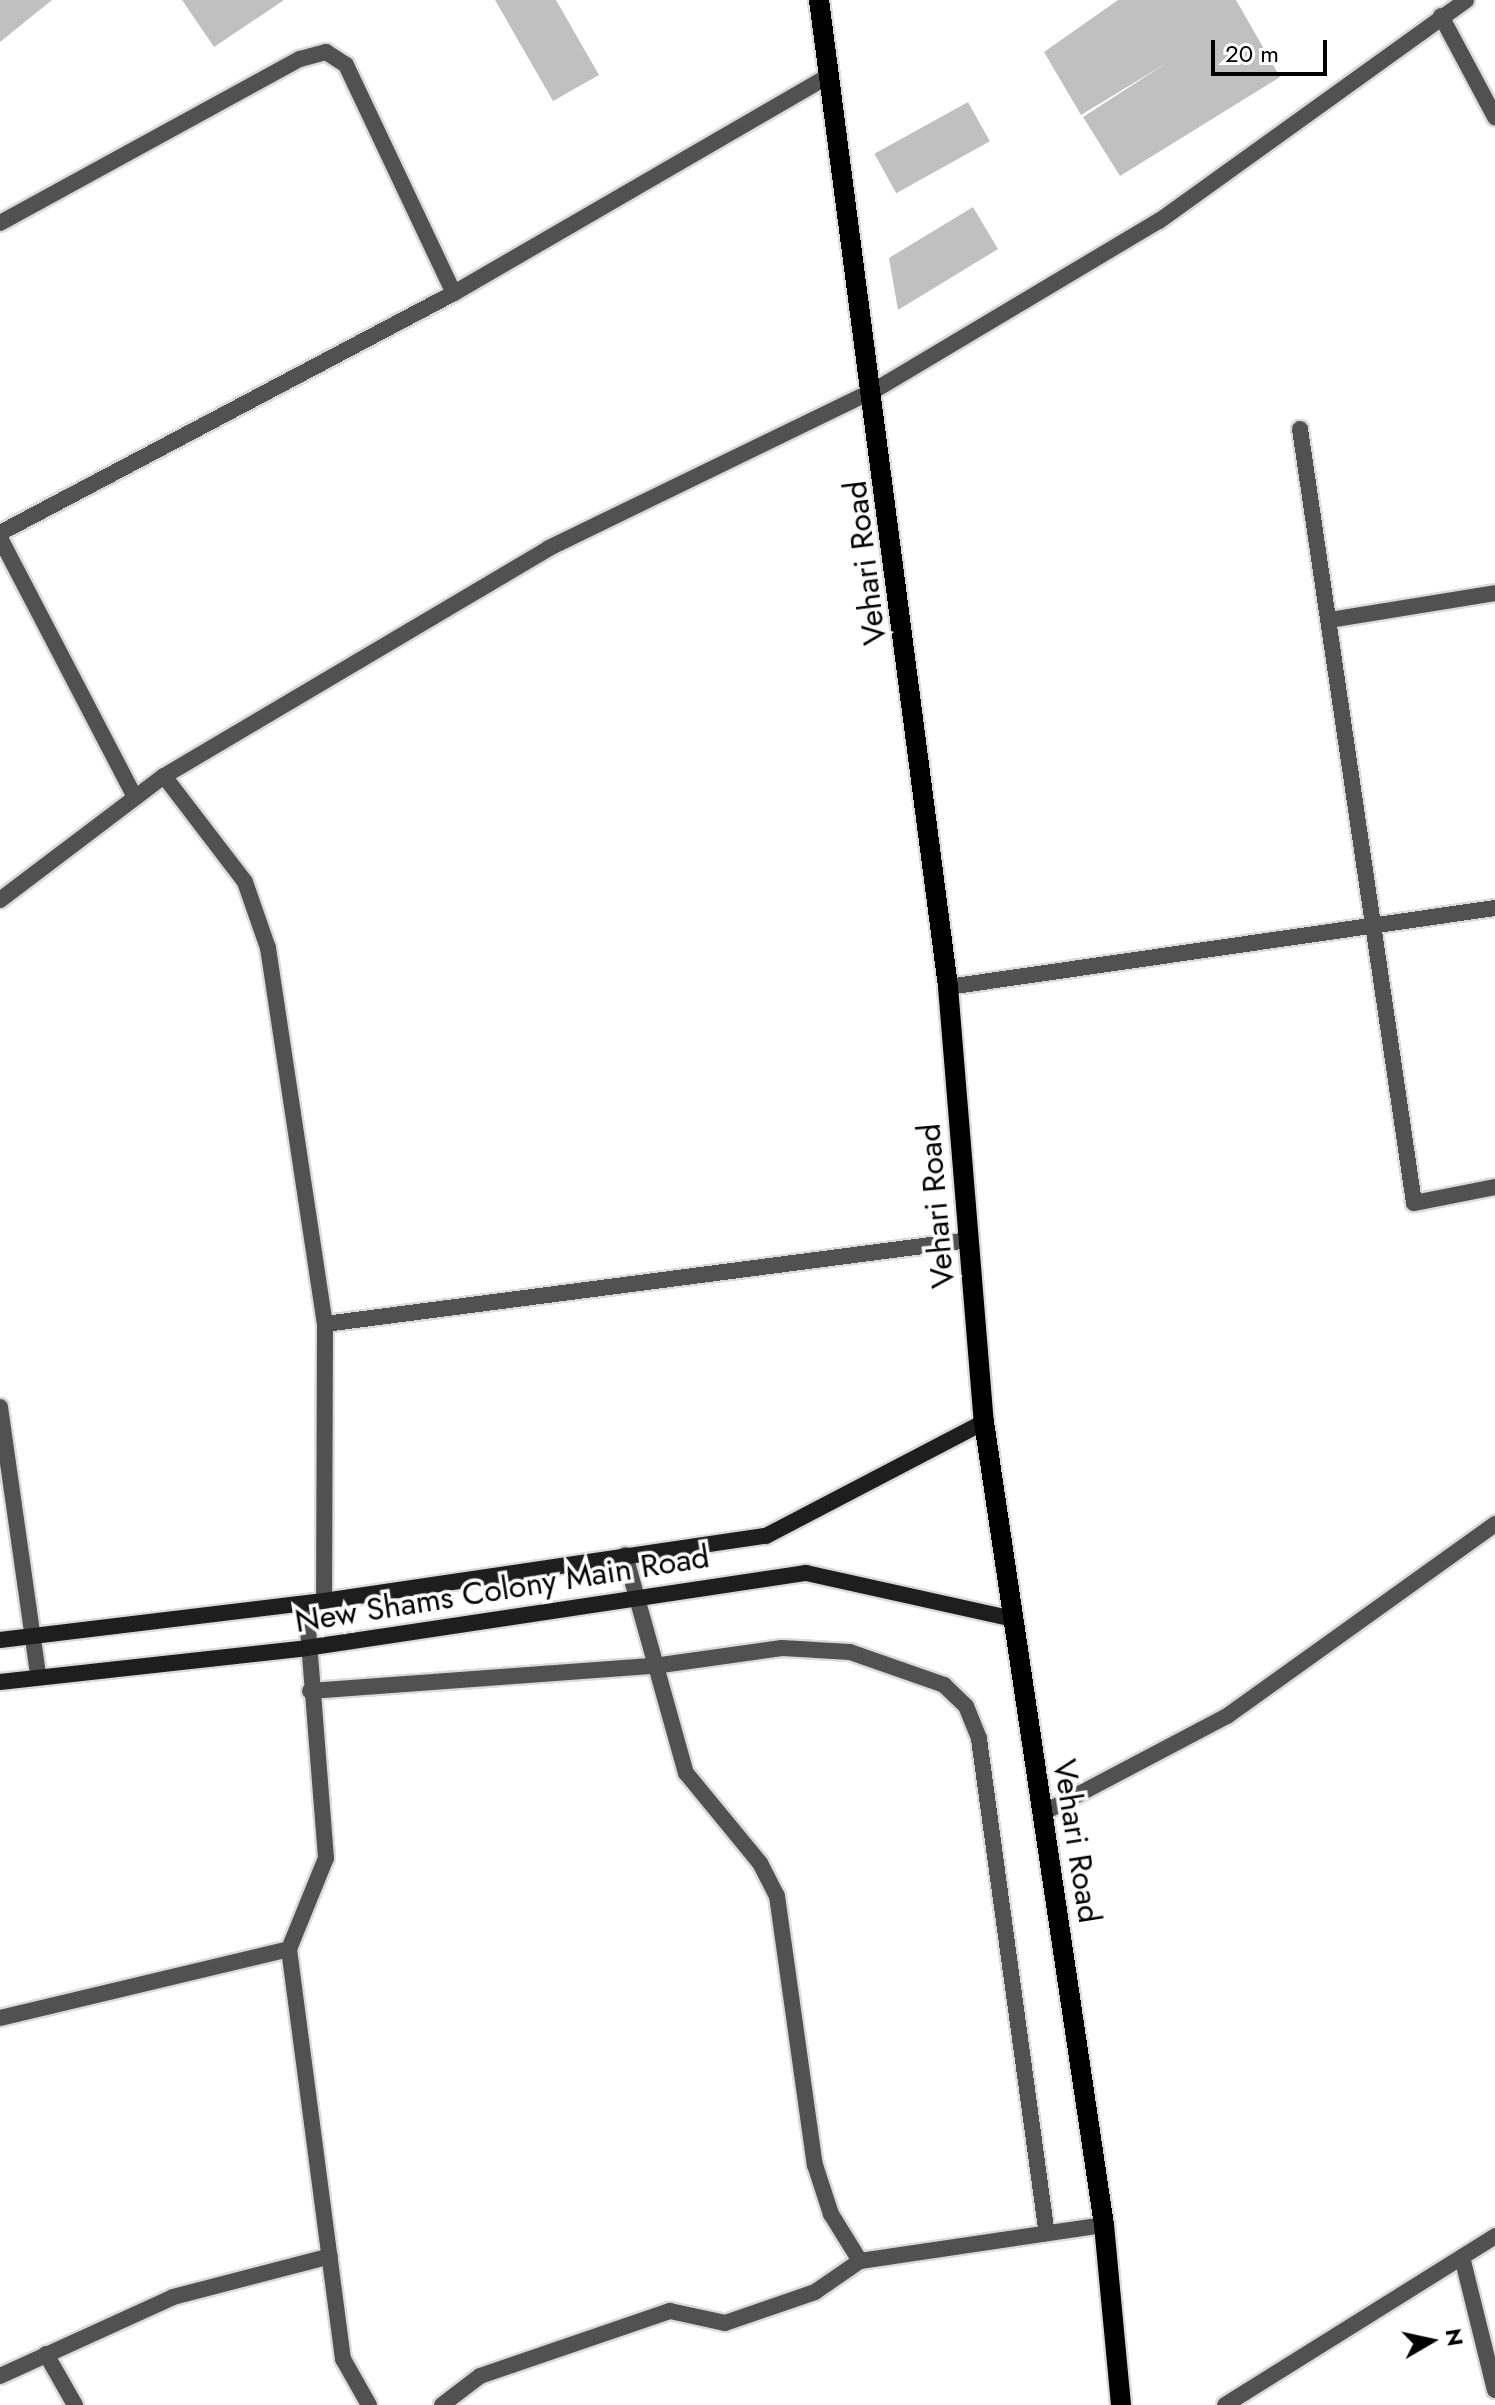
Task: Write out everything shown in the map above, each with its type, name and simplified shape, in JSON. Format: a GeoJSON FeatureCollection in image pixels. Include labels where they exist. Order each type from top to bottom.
{"type":"FeatureCollection","features":[{"type":"Feature","properties":{"kind":"main road","name":"Vehari Road"},"geometry":{"type":"LineString","coordinates":[[819,0],[875,390],[948,987],[984,1422],[1009,1618],[1043,1813],[1104,2225],[1121,2405]]}},
{"type":"Feature","properties":{"kind":"main road","name":"New Shams Colony Main Road"},"geometry":{"type":"LineString","coordinates":[[0,1640],[30,1633],[306,1604],[766,1536],[984,1422]]}},
{"type":"Feature","properties":{"kind":"main road","name":"New Shams Colony Main Road"},"geometry":{"type":"LineString","coordinates":[[0,1682],[38,1674],[306,1648],[632,1595],[806,1573],[1009,1618]]}},
{"type":"Feature","properties":{"kind":"street"},"geometry":{"type":"LineString","coordinates":[[0,900],[164,776],[549,548],[875,390],[1159,221],[1466,0]]}},
{"type":"Feature","properties":{"kind":"street"},"geometry":{"type":"LineString","coordinates":[[1441,16],[1495,117]]}},
{"type":"Feature","properties":{"kind":"street"},"geometry":{"type":"LineString","coordinates":[[0,223],[300,59],[326,52],[346,65],[454,293]]}},
{"type":"Feature","properties":{"kind":"street"},"geometry":{"type":"LineString","coordinates":[[135,797],[0,536],[454,293],[829,76]]}},
{"type":"Feature","properties":{"kind":"street"},"geometry":{"type":"LineString","coordinates":[[1300,429],[1377,927],[1414,1203],[1495,1187]]}},
{"type":"Feature","properties":{"kind":"street"},"geometry":{"type":"LineString","coordinates":[[1329,620],[1495,593]]}},
{"type":"Feature","properties":{"kind":"street"},"geometry":{"type":"LineString","coordinates":[[164,776],[245,882],[268,948],[325,1324],[324,1601]]}},
{"type":"Feature","properties":{"kind":"street"},"geometry":{"type":"LineString","coordinates":[[948,987],[1495,908]]}},
{"type":"Feature","properties":{"kind":"street"},"geometry":{"type":"LineString","coordinates":[[325,1324],[969,1240]]}},
{"type":"Feature","properties":{"kind":"street"},"geometry":{"type":"LineString","coordinates":[[0,1407],[38,1674]]}},
{"type":"Feature","properties":{"kind":"street"},"geometry":{"type":"LineString","coordinates":[[1043,1813],[1227,1716],[1495,1524]]}},
{"type":"Feature","properties":{"kind":"street"},"geometry":{"type":"LineString","coordinates":[[625,1555],[632,1595],[686,1773],[760,1863],[777,1896],[815,2165],[831,2214],[860,2261]]}},
{"type":"Feature","properties":{"kind":"street"},"geometry":{"type":"LineString","coordinates":[[306,1604],[306,1648],[326,1858],[289,1949],[343,2359],[369,2405]]}},
{"type":"Feature","properties":{"kind":"street"},"geometry":{"type":"LineString","coordinates":[[310,1691],[654,1666],[782,1648],[850,1652],[944,1685],[966,1706],[979,1739],[995,1827],[1047,2233]]}},
{"type":"Feature","properties":{"kind":"street"},"geometry":{"type":"LineString","coordinates":[[0,2018],[289,1949]]}},
{"type":"Feature","properties":{"kind":"street"},"geometry":{"type":"LineString","coordinates":[[442,2405],[480,2376],[670,2311],[725,2323],[815,2292],[860,2261],[1104,2225]]}},
{"type":"Feature","properties":{"kind":"street"},"geometry":{"type":"LineString","coordinates":[[1225,2405],[1495,2236]]}},
{"type":"Feature","properties":{"kind":"street"},"geometry":{"type":"LineString","coordinates":[[0,2376],[173,2297],[330,2256]]}},
{"type":"Feature","properties":{"kind":"street"},"geometry":{"type":"LineString","coordinates":[[1462,2257],[1495,2390]]}},
{"type":"Feature","properties":{"kind":"street"},"geometry":{"type":"LineString","coordinates":[[46,2354],[75,2405]]}},
{"type":"Feature","properties":{"kind":"building"},"geometry":{"type":"Polygon","coordinates":[[[0,0],[52,0],[0,42],[0,0]]]}},
{"type":"Feature","properties":{"kind":"building"},"geometry":{"type":"Polygon","coordinates":[[[182,0],[284,0],[214,47],[182,0]]]}},
{"type":"Feature","properties":{"kind":"building"},"geometry":{"type":"Polygon","coordinates":[[[495,0],[556,0],[599,75],[553,101],[495,0]]]}},
{"type":"Feature","properties":{"kind":"building"},"geometry":{"type":"Polygon","coordinates":[[[1118,0],[1236,0],[1280,77],[1120,176],[1083,117],[1168,62],[1081,115],[1044,52],[1118,0]]]}},
{"type":"Feature","properties":{"kind":"building"},"geometry":{"type":"Polygon","coordinates":[[[968,102],[990,141],[896,193],[874,154],[968,102]]]}},
{"type":"Feature","properties":{"kind":"building"},"geometry":{"type":"Polygon","coordinates":[[[973,207],[998,249],[898,310],[889,258],[973,207]]]}}]}
